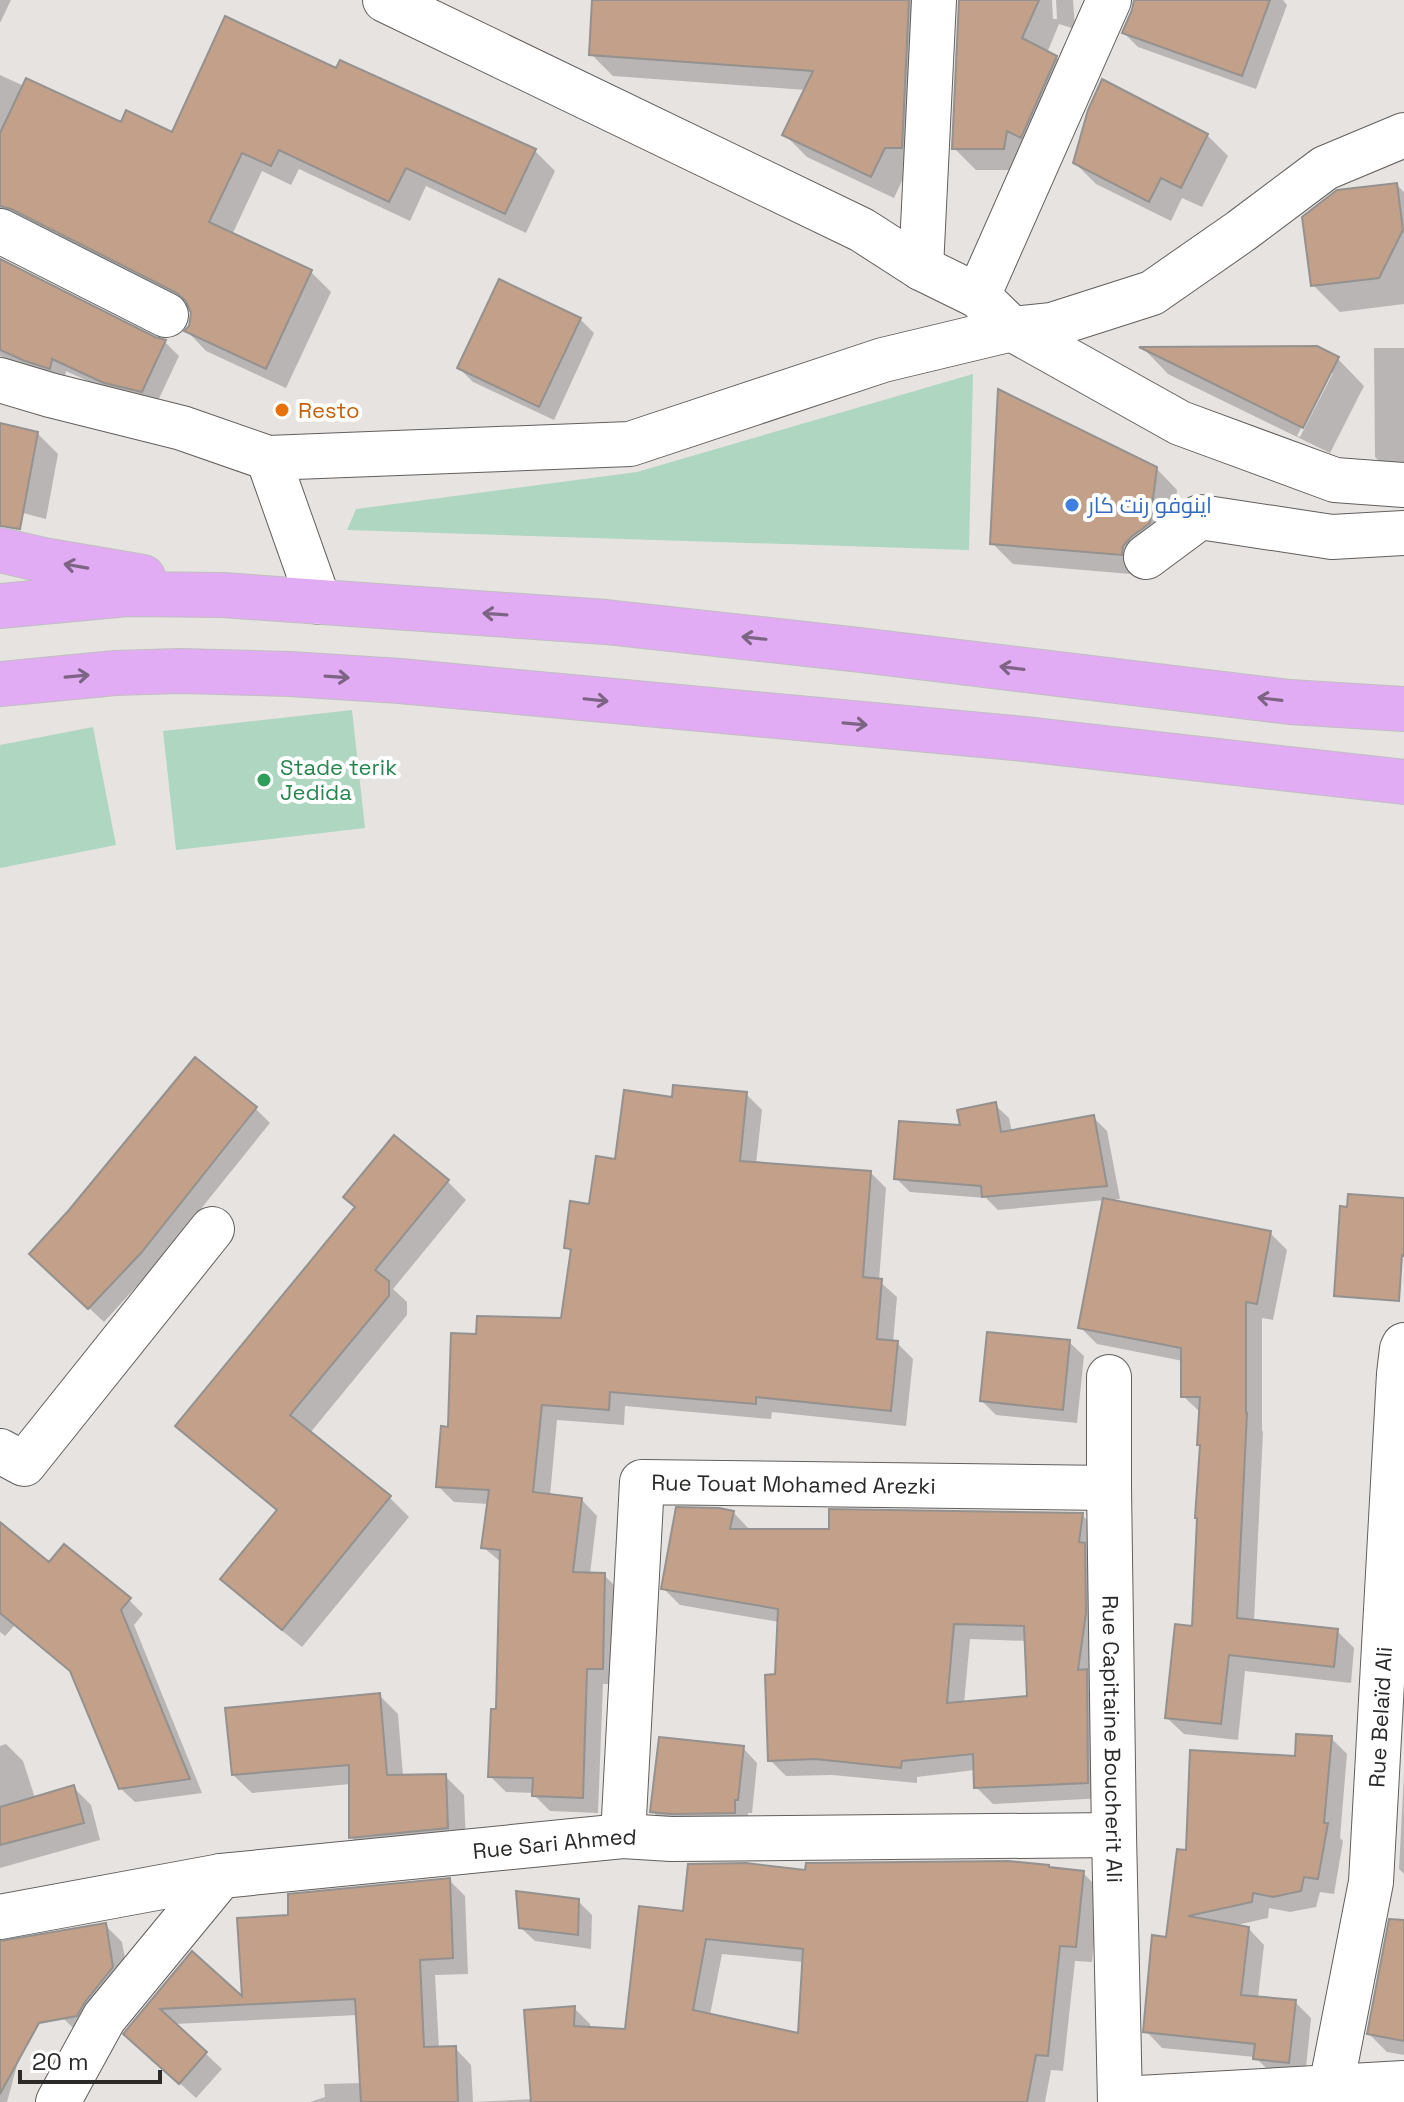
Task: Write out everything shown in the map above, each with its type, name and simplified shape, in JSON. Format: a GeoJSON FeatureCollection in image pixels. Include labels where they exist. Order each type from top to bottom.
{"type":"FeatureCollection","features":[{"type":"Feature","properties":{"kind":"highway"},"geometry":{"type":"LineString","coordinates":[[0,550],[108,572],[319,602]]}},
{"type":"Feature","properties":{"kind":"highway"},"geometry":{"type":"LineString","coordinates":[[0,606],[127,594],[223,595],[606,622],[1290,702],[1404,707]]}},
{"type":"Feature","properties":{"kind":"highway"},"geometry":{"type":"LineString","coordinates":[[0,684],[102,674],[180,671],[353,678],[1024,739],[1404,782]]}},
{"type":"Feature","properties":{"kind":"street"},"geometry":{"type":"LineString","coordinates":[[385,0],[862,230],[921,268],[978,296],[1012,329],[1180,423],[1335,480],[1404,485]]}},
{"type":"Feature","properties":{"kind":"street"},"geometry":{"type":"LineString","coordinates":[[921,268],[934,0]]}},
{"type":"Feature","properties":{"kind":"street"},"geometry":{"type":"LineString","coordinates":[[978,296],[1109,0]]}},
{"type":"Feature","properties":{"kind":"street"},"geometry":{"type":"LineString","coordinates":[[0,380],[182,428],[268,458],[630,444],[883,360],[1012,329],[1052,325],[1152,293],[1325,168],[1404,135]]}},
{"type":"Feature","properties":{"kind":"street"},"geometry":{"type":"LineString","coordinates":[[0,231],[166,315]]}},
{"type":"Feature","properties":{"kind":"street"},"geometry":{"type":"LineString","coordinates":[[268,458],[319,602]]}},
{"type":"Feature","properties":{"kind":"street"},"geometry":{"type":"LineString","coordinates":[[1146,557],[1200,517],[1332,537],[1404,533]]}},
{"type":"Feature","properties":{"kind":"street"},"geometry":{"type":"LineString","coordinates":[[0,1451],[24,1464],[212,1229]]}},
{"type":"Feature","properties":{"kind":"street","name":"Rue Belaïd Ali"},"geometry":{"type":"LineString","coordinates":[[1331,2087],[1371,1882],[1398,1390],[1404,1345]]}},
{"type":"Feature","properties":{"kind":"street","name":"Rue Capitaine Boucherit Ali"},"geometry":{"type":"LineString","coordinates":[[1109,1377],[1120,2100]]}},
{"type":"Feature","properties":{"kind":"street","name":"Rue Touat Mohamed Arezki"},"geometry":{"type":"LineString","coordinates":[[623,1836],[642,1482],[1109,1488]]}},
{"type":"Feature","properties":{"kind":"street","name":"Rue Sari Ahmed"},"geometry":{"type":"LineString","coordinates":[[0,1917],[221,1876],[623,1836],[671,1839],[1114,1835]]}},
{"type":"Feature","properties":{"kind":"street"},"geometry":{"type":"LineString","coordinates":[[58,2102],[104,2018],[221,1876]]}},
{"type":"Feature","properties":{"kind":"street"},"geometry":{"type":"LineString","coordinates":[[1120,2100],[1404,2083]]}},
{"type":"Feature","properties":{"kind":"green space"},"geometry":{"type":"Polygon","coordinates":[[[973,374],[969,550],[347,530],[356,509],[637,472],[973,374]]]}},
{"type":"Feature","properties":{"kind":"green space","name":"Stade terik Jedida"},"geometry":{"type":"Polygon","coordinates":[[[352,710],[365,828],[176,850],[163,731],[352,710]]]}},
{"type":"Feature","properties":{"kind":"green space"},"geometry":{"type":"Polygon","coordinates":[[[93,727],[116,845],[0,868],[0,745],[93,727]]]}},
{"type":"Feature","properties":{"kind":"building"},"geometry":{"type":"Polygon","coordinates":[[[592,0],[909,0],[902,148],[885,148],[871,177],[782,135],[813,71],[589,55],[592,0]]]}},
{"type":"Feature","properties":{"kind":"building"},"geometry":{"type":"Polygon","coordinates":[[[959,0],[1039,0],[1022,38],[1057,56],[1021,138],[1007,131],[1004,149],[952,149],[959,0]]]}},
{"type":"Feature","properties":{"kind":"building"},"geometry":{"type":"Polygon","coordinates":[[[1134,0],[1270,0],[1242,76],[1122,33],[1134,0]]]}},
{"type":"Feature","properties":{"kind":"building"},"geometry":{"type":"Polygon","coordinates":[[[225,16],[336,68],[340,60],[536,149],[505,214],[406,168],[389,202],[279,150],[271,166],[242,153],[209,222],[312,270],[266,369],[184,331],[189,326],[191,313],[186,301],[177,293],[0,206],[0,133],[26,78],[121,122],[126,110],[172,132],[225,16]]]}},
{"type":"Feature","properties":{"kind":"building"},"geometry":{"type":"Polygon","coordinates":[[[1102,79],[1208,134],[1181,188],[1161,178],[1149,202],[1073,163],[1088,110],[1102,79]]]}},
{"type":"Feature","properties":{"kind":"building"},"geometry":{"type":"Polygon","coordinates":[[[1397,183],[1403,230],[1379,278],[1311,286],[1302,217],[1337,190],[1397,183]]]}},
{"type":"Feature","properties":{"kind":"building"},"geometry":{"type":"Polygon","coordinates":[[[0,259],[166,340],[142,392],[104,383],[52,359],[50,369],[0,350],[0,259]]]}},
{"type":"Feature","properties":{"kind":"building"},"geometry":{"type":"Polygon","coordinates":[[[499,279],[581,318],[539,407],[457,368],[499,279]]]}},
{"type":"Feature","properties":{"kind":"building"},"geometry":{"type":"Polygon","coordinates":[[[1317,346],[1339,357],[1303,428],[1139,347],[1317,346]]]}},
{"type":"Feature","properties":{"kind":"building","name":"اينوفو رنت كار"},"geometry":{"type":"Polygon","coordinates":[[[998,389],[1157,467],[1150,523],[1123,546],[1122,555],[990,544],[998,389]]]}},
{"type":"Feature","properties":{"kind":"building"},"geometry":{"type":"Polygon","coordinates":[[[0,423],[38,432],[20,529],[0,526],[0,423]]]}},
{"type":"Feature","properties":{"kind":"building"},"geometry":{"type":"Polygon","coordinates":[[[195,1057],[257,1107],[141,1253],[88,1309],[29,1254],[195,1057]]]}},
{"type":"Feature","properties":{"kind":"building"},"geometry":{"type":"Polygon","coordinates":[[[673,1085],[747,1092],[740,1161],[871,1171],[863,1277],[882,1279],[877,1339],[898,1341],[891,1411],[756,1397],[756,1404],[610,1392],[609,1410],[542,1405],[533,1492],[582,1498],[573,1572],[605,1573],[603,1669],[587,1669],[583,1798],[532,1796],[533,1778],[488,1777],[491,1709],[496,1709],[500,1550],[481,1548],[489,1490],[436,1487],[441,1426],[448,1427],[451,1333],[476,1334],[477,1316],[561,1318],[571,1249],[564,1248],[570,1201],[589,1204],[596,1156],[615,1159],[624,1090],[672,1097],[673,1085]]]}},
{"type":"Feature","properties":{"kind":"building"},"geometry":{"type":"Polygon","coordinates":[[[996,1102],[1001,1132],[1094,1115],[1107,1186],[982,1197],[981,1186],[894,1179],[899,1121],[960,1125],[957,1110],[996,1102]]]}},
{"type":"Feature","properties":{"kind":"building"},"geometry":{"type":"Polygon","coordinates":[[[394,1135],[449,1180],[375,1270],[389,1281],[389,1296],[290,1415],[391,1496],[282,1630],[220,1579],[277,1510],[175,1426],[355,1207],[343,1197],[394,1135]]]}},
{"type":"Feature","properties":{"kind":"building"},"geometry":{"type":"Polygon","coordinates":[[[1348,1194],[1404,1198],[1404,1256],[1399,1301],[1334,1296],[1340,1206],[1347,1207],[1348,1194]]]}},
{"type":"Feature","properties":{"kind":"building"},"geometry":{"type":"Polygon","coordinates":[[[1103,1198],[1271,1231],[1257,1304],[1246,1302],[1247,1413],[1237,1618],[1338,1629],[1334,1667],[1229,1655],[1221,1724],[1165,1718],[1175,1624],[1192,1626],[1200,1397],[1181,1397],[1181,1348],[1078,1328],[1103,1198]]]}},
{"type":"Feature","properties":{"kind":"building"},"geometry":{"type":"Polygon","coordinates":[[[987,1332],[1070,1340],[1063,1410],[980,1401],[987,1332]]]}},
{"type":"Feature","properties":{"kind":"building"},"geometry":{"type":"Polygon","coordinates":[[[676,1507],[734,1511],[730,1529],[829,1529],[829,1509],[1083,1513],[1079,1542],[1085,1543],[1086,1613],[1078,1670],[1087,1669],[1088,1783],[974,1788],[973,1754],[902,1761],[901,1768],[815,1759],[768,1761],[765,1675],[775,1674],[778,1609],[661,1589],[676,1507]],[[954,1624],[947,1703],[1027,1696],[1024,1626],[954,1624]]]}},
{"type":"Feature","properties":{"kind":"building"},"geometry":{"type":"Polygon","coordinates":[[[0,1522],[49,1562],[64,1544],[131,1598],[121,1610],[190,1779],[119,1789],[70,1671],[0,1613],[0,1522]]]}},
{"type":"Feature","properties":{"kind":"building"},"geometry":{"type":"Polygon","coordinates":[[[380,1693],[387,1775],[446,1774],[448,1828],[349,1838],[349,1765],[232,1775],[225,1708],[380,1693]]]}},
{"type":"Feature","properties":{"kind":"building"},"geometry":{"type":"Polygon","coordinates":[[[1296,1734],[1332,1736],[1324,1823],[1328,1823],[1318,1879],[1304,1877],[1301,1891],[1273,1897],[1253,1893],[1252,1902],[1188,1916],[1249,1927],[1241,1995],[1296,2000],[1289,2063],[1253,2059],[1255,2044],[1143,2032],[1152,1935],[1166,1937],[1177,1849],[1186,1850],[1190,1750],[1295,1756],[1296,1734]]]}},
{"type":"Feature","properties":{"kind":"building"},"geometry":{"type":"Polygon","coordinates":[[[659,1737],[744,1746],[735,1813],[650,1812],[659,1737]]]}},
{"type":"Feature","properties":{"kind":"building"},"geometry":{"type":"Polygon","coordinates":[[[74,1785],[84,1823],[0,1845],[0,1807],[74,1785]]]}},
{"type":"Feature","properties":{"kind":"building"},"geometry":{"type":"Polygon","coordinates":[[[1008,1861],[1084,1871],[1076,1947],[1060,1946],[1048,2056],[1036,2055],[1027,2102],[531,2102],[524,2010],[575,2006],[574,2026],[625,2029],[639,1906],[683,1911],[688,1864],[746,1863],[805,1870],[806,1863],[1008,1861]],[[706,1939],[693,2010],[798,2033],[803,1949],[706,1939]]]}},
{"type":"Feature","properties":{"kind":"building"},"geometry":{"type":"Polygon","coordinates":[[[450,1878],[453,1958],[420,1960],[424,2047],[456,2046],[458,2102],[361,2102],[355,1999],[160,2009],[207,2052],[179,2084],[123,2034],[192,1951],[242,1996],[237,1918],[288,1915],[288,1894],[450,1878]]]}},
{"type":"Feature","properties":{"kind":"building"},"geometry":{"type":"Polygon","coordinates":[[[516,1891],[579,1899],[578,1935],[519,1928],[516,1891]]]}},
{"type":"Feature","properties":{"kind":"building"},"geometry":{"type":"Polygon","coordinates":[[[1389,1919],[1404,1920],[1404,2041],[1367,2034],[1389,1919]]]}},
{"type":"Feature","properties":{"kind":"building"},"geometry":{"type":"Polygon","coordinates":[[[106,1923],[113,1967],[77,2016],[39,2023],[0,2094],[0,1941],[106,1923]]]}},
{"type":"Feature","properties":{"kind":"place","name":"Resto"},"geometry":{"type":"Point","coordinates":[282,410]}},
{"type":"Feature","properties":{"kind":"place","name":"اينوفو رنت كار"},"geometry":{"type":"Point","coordinates":[1072,505]}},
{"type":"Feature","properties":{"kind":"place","name":"Stade terik Jedida"},"geometry":{"type":"Point","coordinates":[264,780]}}]}
